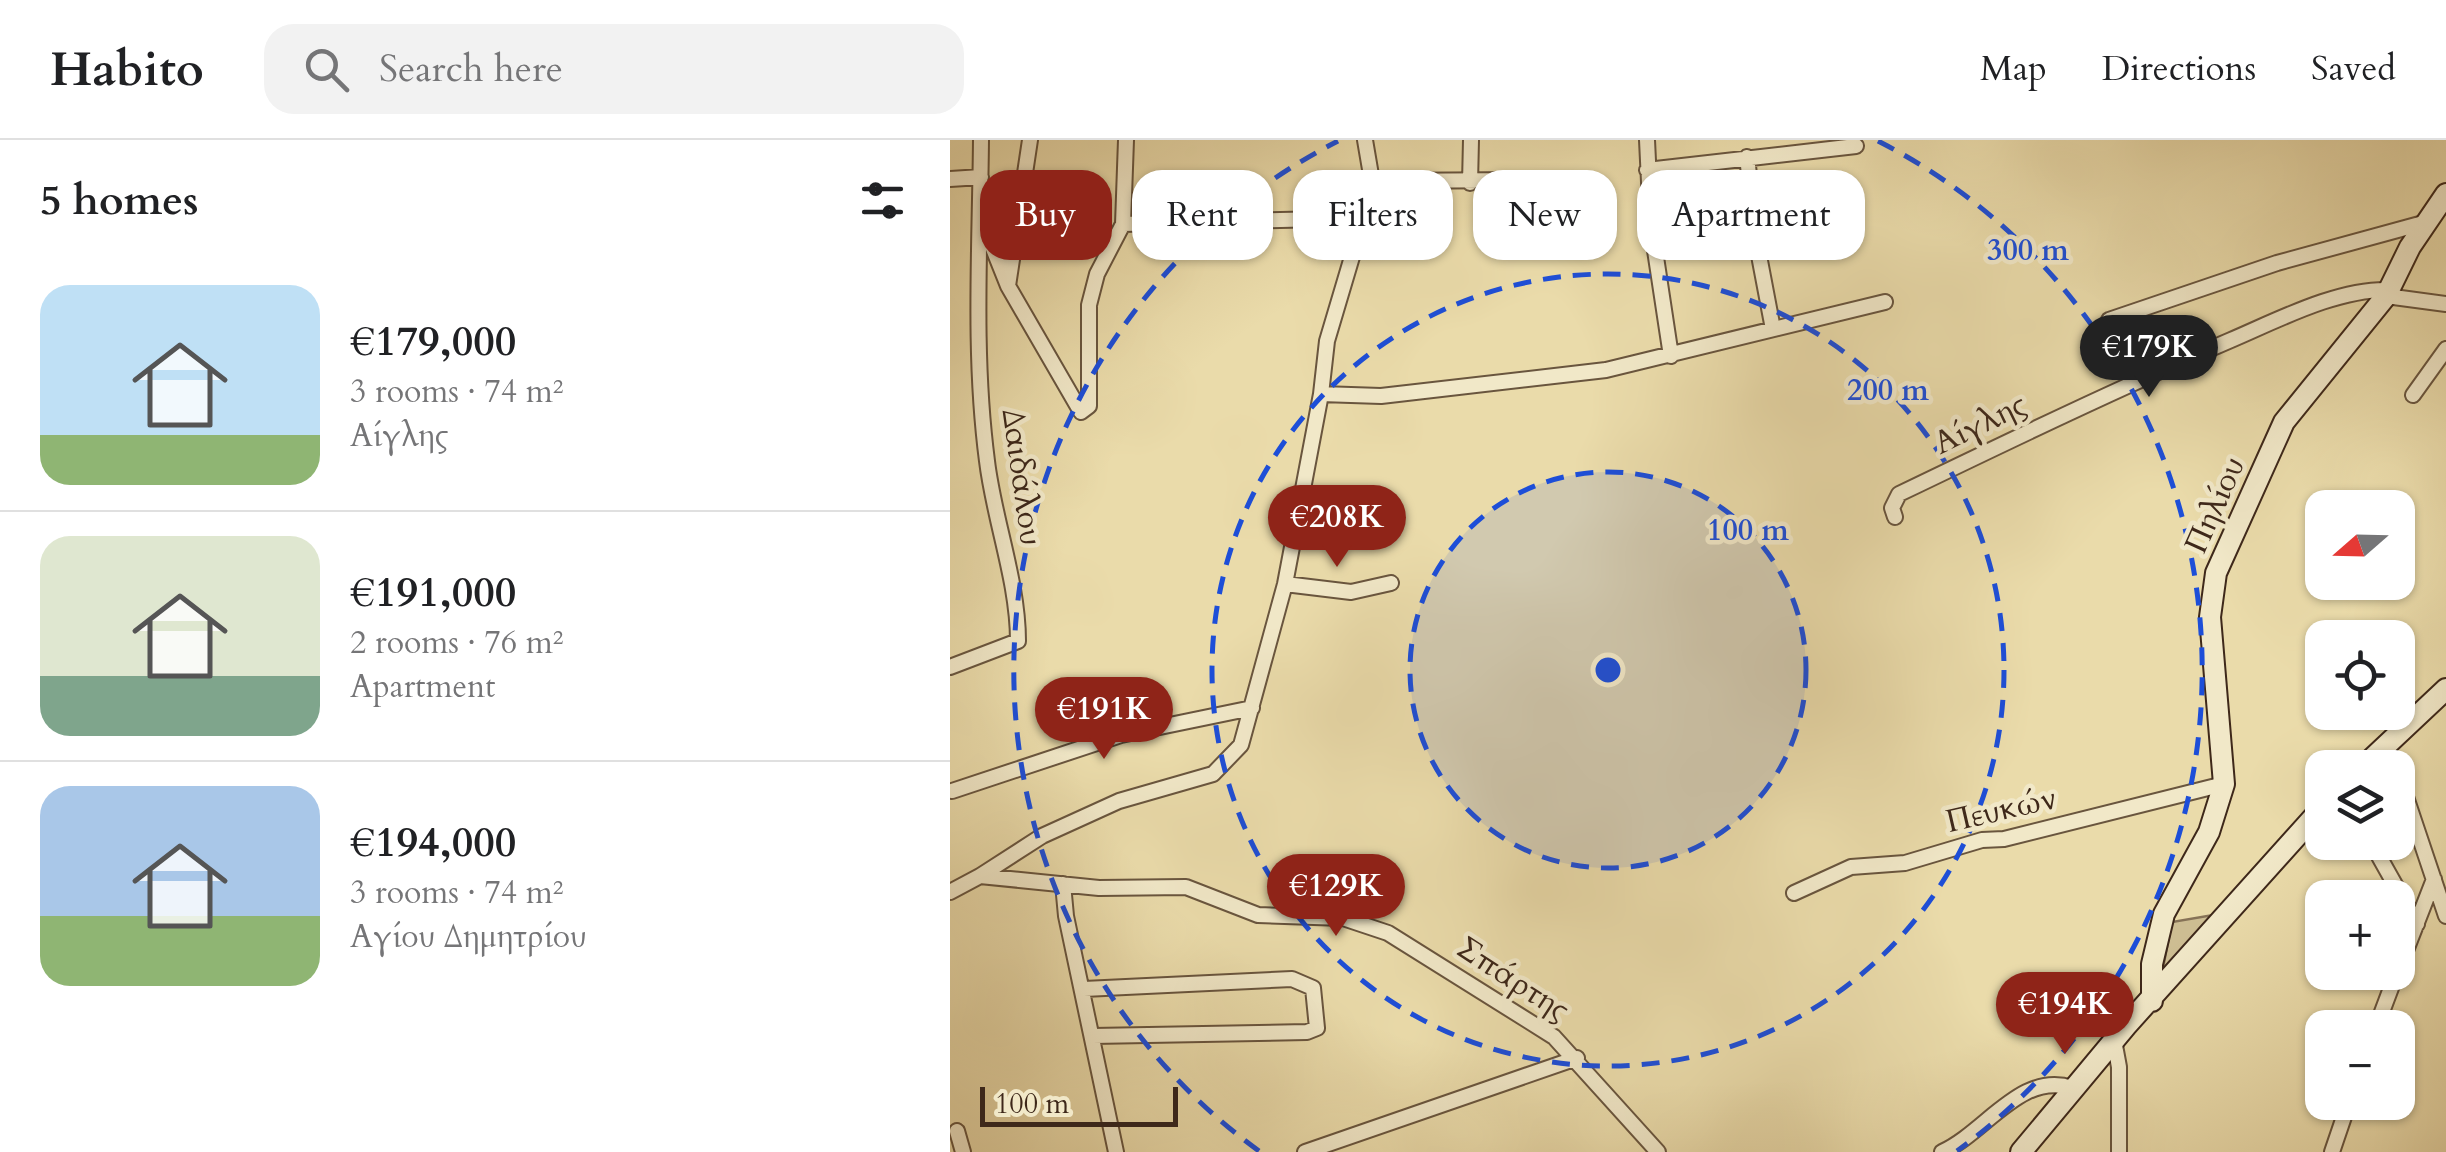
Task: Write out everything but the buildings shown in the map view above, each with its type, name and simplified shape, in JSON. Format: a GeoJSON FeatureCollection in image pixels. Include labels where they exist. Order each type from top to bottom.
{"type":"FeatureCollection","features":[{"type":"Feature","properties":{"kind":"street","name":"Δαιδάλου"},"geometry":{"type":"LineString","coordinates":[[980,170],[981,140]]}},
{"type":"Feature","properties":{"kind":"street"},"geometry":{"type":"LineString","coordinates":[[1008,286],[1030,140]]}},
{"type":"Feature","properties":{"kind":"street"},"geometry":{"type":"LineString","coordinates":[[998,260],[1008,286],[1081,412],[1088,406],[1090,386],[1088,305],[1097,274],[1123,224],[1126,140]]}},
{"type":"Feature","properties":{"kind":"street"},"geometry":{"type":"LineString","coordinates":[[1365,140],[1370,170]]}},
{"type":"Feature","properties":{"kind":"street"},"geometry":{"type":"LineString","coordinates":[[1470,183],[1471,140]]}},
{"type":"Feature","properties":{"kind":"street"},"geometry":{"type":"LineString","coordinates":[[1647,140],[1647,170],[1747,157],[1788,146],[1856,146]]}},
{"type":"Feature","properties":{"kind":"street"},"geometry":{"type":"LineString","coordinates":[[1747,157],[1757,245],[1774,329]]}},
{"type":"Feature","properties":{"kind":"street"},"geometry":{"type":"LineString","coordinates":[[950,179],[980,177]]}},
{"type":"Feature","properties":{"kind":"street"},"geometry":{"type":"LineString","coordinates":[[1453,183],[1473,183]]}},
{"type":"Feature","properties":{"kind":"street","name":"Πηλίου"},"geometry":{"type":"LineString","coordinates":[[2152,1000],[2152,964],[2164,914],[2209,832],[2224,784],[2210,617],[2216,573],[2284,422],[2388,293],[2446,194]]}},
{"type":"Feature","properties":{"kind":"street"},"geometry":{"type":"LineString","coordinates":[[1123,224],[1293,220]]}},
{"type":"Feature","properties":{"kind":"street"},"geometry":{"type":"LineString","coordinates":[[2132,383],[2109,320],[2277,263],[2427,222]]}},
{"type":"Feature","properties":{"kind":"street","name":"Δαιδάλου"},"geometry":{"type":"LineString","coordinates":[[950,667],[1018,641],[986,456],[976,271],[980,237]]}},
{"type":"Feature","properties":{"kind":"street"},"geometry":{"type":"LineString","coordinates":[[950,892],[1042,836],[1119,801],[1213,774],[1242,745],[1284,584],[1322,394],[1331,322],[1351,260]]}},
{"type":"Feature","properties":{"kind":"street"},"geometry":{"type":"LineString","coordinates":[[1659,260],[1671,356]]}},
{"type":"Feature","properties":{"kind":"street","name":"Αίγλης"},"geometry":{"type":"LineString","coordinates":[[1895,517],[1892,508],[1898,494],[2132,383],[2314,308],[2360,292],[2446,304]]}},
{"type":"Feature","properties":{"kind":"street"},"geometry":{"type":"LineString","coordinates":[[1322,394],[1381,396],[1538,379],[1671,356],[1885,302]]}},
{"type":"Feature","properties":{"kind":"street"},"geometry":{"type":"LineString","coordinates":[[2414,395],[2446,349]]}},
{"type":"Feature","properties":{"kind":"street"},"geometry":{"type":"LineString","coordinates":[[1284,584],[1351,592],[1391,583]]}},
{"type":"Feature","properties":{"kind":"street"},"geometry":{"type":"LineString","coordinates":[[2378,750],[2446,688]]}},
{"type":"Feature","properties":{"kind":"street"},"geometry":{"type":"LineString","coordinates":[[952,791],[1121,735],[1252,708]]}},
{"type":"Feature","properties":{"kind":"street"},"geometry":{"type":"LineString","coordinates":[[2386,741],[2389,750]]}},
{"type":"Feature","properties":{"kind":"street","name":"Πευκών"},"geometry":{"type":"LineString","coordinates":[[1794,893],[1851,866],[1905,863],[1982,840],[2004,840],[2224,784]]}},
{"type":"Feature","properties":{"kind":"street"},"geometry":{"type":"LineString","coordinates":[[2415,823],[2446,916]]}},
{"type":"Feature","properties":{"kind":"street"},"geometry":{"type":"LineString","coordinates":[[2021,1152],[2072,1088],[2305,827]]}},
{"type":"Feature","properties":{"kind":"street"},"geometry":{"type":"LineString","coordinates":[[2381,860],[2417,924]]}},
{"type":"Feature","properties":{"kind":"street","name":"Σπάρτης"},"geometry":{"type":"LineString","coordinates":[[980,876],[1113,889],[1186,887],[1258,914],[1317,914],[1367,926],[1407,943],[1554,1036],[1658,1152]]}},
{"type":"Feature","properties":{"kind":"street"},"geometry":{"type":"LineString","coordinates":[[2415,929],[2434,879]]}},
{"type":"Feature","properties":{"kind":"street"},"geometry":{"type":"LineString","coordinates":[[1063,884],[1066,916],[1116,1152]]}},
{"type":"Feature","properties":{"kind":"street"},"geometry":{"type":"LineString","coordinates":[[1084,990],[1292,979],[1313,988],[1319,1018],[1318,1028],[1307,1032],[1094,1036]]}},
{"type":"Feature","properties":{"kind":"street"},"geometry":{"type":"LineString","coordinates":[[2114,1040],[2119,1068],[2120,1152]]}},
{"type":"Feature","properties":{"kind":"street"},"geometry":{"type":"LineString","coordinates":[[1305,1152],[1577,1058]]}},
{"type":"Feature","properties":{"kind":"street"},"geometry":{"type":"LineString","coordinates":[[1942,1152],[1961,1143],[2038,1084],[2055,1082],[2072,1088]]}},
{"type":"Feature","properties":{"kind":"street"},"geometry":{"type":"LineString","coordinates":[[2332,1152],[2343,1120]]}},
{"type":"Feature","properties":{"kind":"street"},"geometry":{"type":"LineString","coordinates":[[957,1131],[963,1152]]}},
{"type":"Feature","properties":{"kind":"shaded area"},"geometry":{"type":"Polygon","coordinates":[[[2213,915],[2161,978],[2172,922],[2213,915]]]}}]}
